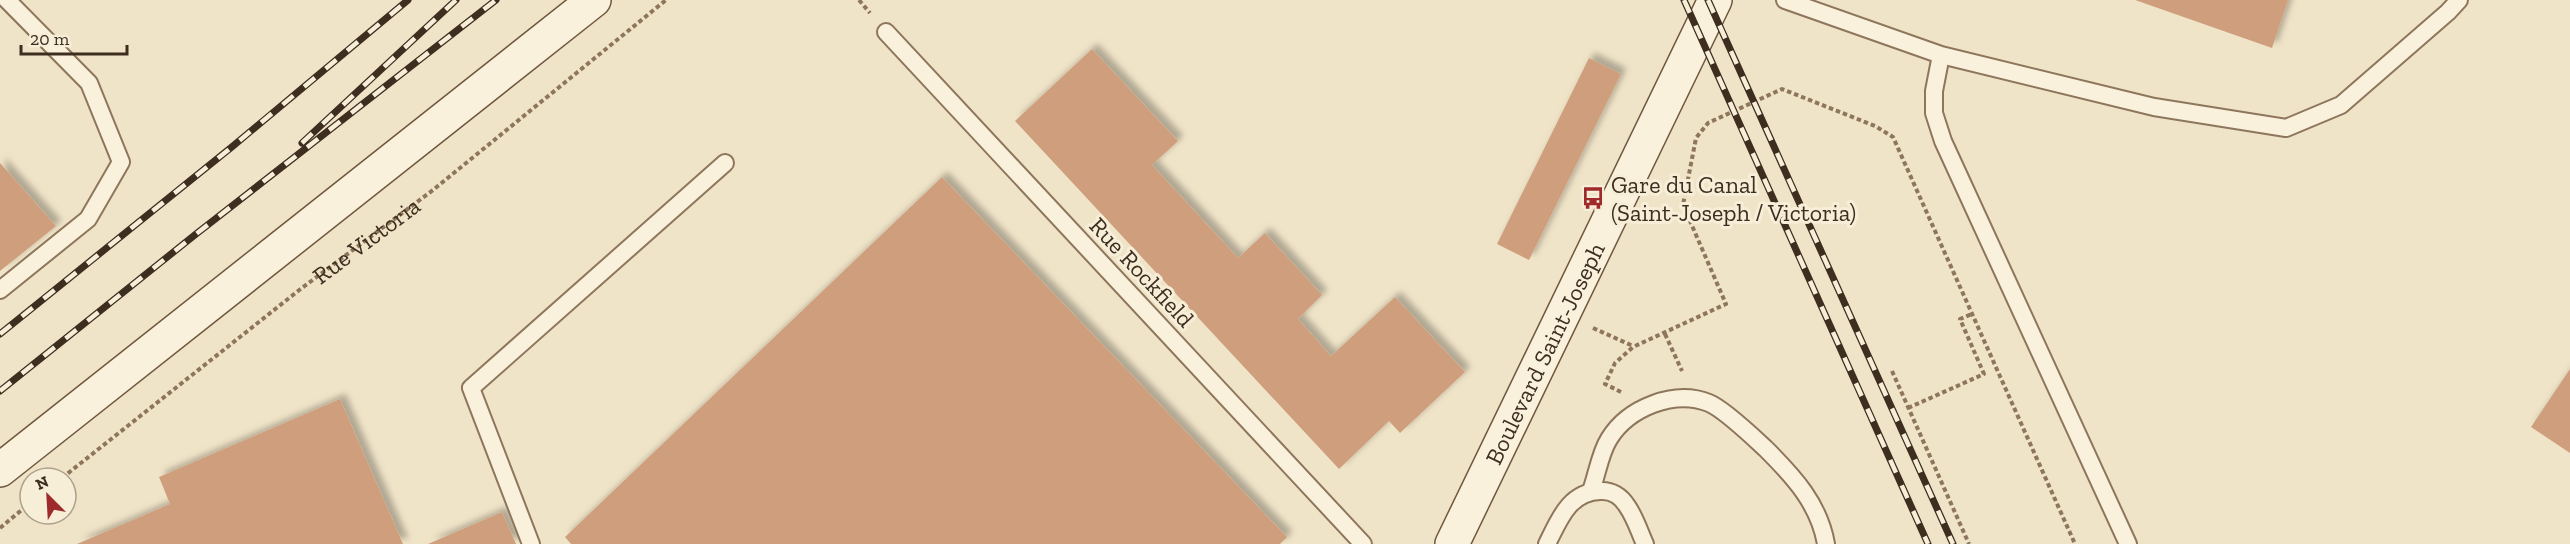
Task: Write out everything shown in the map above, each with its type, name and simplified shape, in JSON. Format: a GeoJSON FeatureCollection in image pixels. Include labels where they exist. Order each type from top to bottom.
{"type":"FeatureCollection","features":[{"type":"Feature","properties":{"kind":"main road","name":"Rue Victoria"},"geometry":{"type":"LineString","coordinates":[[0,470],[594,0]]}},
{"type":"Feature","properties":{"kind":"main road","name":"Boulevard Saint-Joseph"},"geometry":{"type":"LineString","coordinates":[[1452,544],[1715,0]]}},
{"type":"Feature","properties":{"kind":"lane"},"geometry":{"type":"LineString","coordinates":[[0,290],[88,219],[121,162],[89,83],[7,0]]}},
{"type":"Feature","properties":{"kind":"lane"},"geometry":{"type":"LineString","coordinates":[[1785,0],[1941,55],[2154,107],[2286,128],[2341,105],[2459,0]]}},
{"type":"Feature","properties":{"kind":"lane","name":"Rue Rockfield"},"geometry":{"type":"LineString","coordinates":[[886,32],[1363,544]]}},
{"type":"Feature","properties":{"kind":"lane"},"geometry":{"type":"LineString","coordinates":[[1941,55],[1934,91],[1934,113],[1943,141],[2128,544]]}},
{"type":"Feature","properties":{"kind":"lane"},"geometry":{"type":"LineString","coordinates":[[531,544],[471,388],[725,163]]}},
{"type":"Feature","properties":{"kind":"lane"},"geometry":{"type":"LineString","coordinates":[[1592,491],[1608,440],[1625,419],[1648,404],[1694,399],[1712,404],[1755,439],[1787,470],[1816,510],[1826,544]]}},
{"type":"Feature","properties":{"kind":"lane"},"geometry":{"type":"LineString","coordinates":[[1547,544],[1569,505],[1578,497],[1592,491],[1606,490],[1617,495],[1626,505],[1645,544]]}},
{"type":"Feature","properties":{"kind":"path","name":"Rue Victoria"},"geometry":{"type":"LineString","coordinates":[[77,466],[298,291],[433,190],[666,0]]}},
{"type":"Feature","properties":{"kind":"path"},"geometry":{"type":"LineString","coordinates":[[1605,384],[1615,363],[1633,346],[1665,334],[1726,304],[1683,205],[1696,138],[1708,123],[1782,89],[1875,126],[1893,137],[2075,544]]}},
{"type":"Feature","properties":{"kind":"path"},"geometry":{"type":"LineString","coordinates":[[1908,408],[1984,374],[1960,319],[1972,314]]}},
{"type":"Feature","properties":{"kind":"path"},"geometry":{"type":"LineString","coordinates":[[1587,325],[1633,346]]}},
{"type":"Feature","properties":{"kind":"path"},"geometry":{"type":"LineString","coordinates":[[1665,334],[1694,399]]}},
{"type":"Feature","properties":{"kind":"path"},"geometry":{"type":"LineString","coordinates":[[1892,371],[1969,544]]}},
{"type":"Feature","properties":{"kind":"path"},"geometry":{"type":"LineString","coordinates":[[0,528],[18,513]]}},
{"type":"Feature","properties":{"kind":"building"},"geometry":{"type":"Polygon","coordinates":[[[2135,0],[2288,0],[2272,48],[2135,0]]]}},
{"type":"Feature","properties":{"kind":"building"},"geometry":{"type":"Polygon","coordinates":[[[1092,49],[1178,141],[1152,165],[1238,258],[1265,233],[1322,295],[1298,319],[1331,356],[1395,297],[1465,372],[1400,433],[1389,421],[1339,469],[1015,121],[1092,49]]]}},
{"type":"Feature","properties":{"kind":"building"},"geometry":{"type":"Polygon","coordinates":[[[1589,58],[1621,74],[1529,260],[1497,244],[1589,58]]]}},
{"type":"Feature","properties":{"kind":"building"},"geometry":{"type":"Polygon","coordinates":[[[0,163],[56,226],[0,271],[0,163]]]}},
{"type":"Feature","properties":{"kind":"building"},"geometry":{"type":"Polygon","coordinates":[[[942,177],[1287,537],[1280,544],[571,544],[565,537],[942,177]]]}},
{"type":"Feature","properties":{"kind":"building"},"geometry":{"type":"Polygon","coordinates":[[[2570,369],[2570,453],[2531,427],[2570,369]]]}},
{"type":"Feature","properties":{"kind":"building"},"geometry":{"type":"Polygon","coordinates":[[[340,399],[403,544],[77,544],[170,504],[159,477],[340,399]]]}},
{"type":"Feature","properties":{"kind":"building"},"geometry":{"type":"Polygon","coordinates":[[[502,512],[516,544],[428,544],[502,512]]]}},
{"type":"Feature","properties":{"kind":"railway"},"geometry":{"type":"LineString","coordinates":[[0,334],[233,146],[408,0]]}},
{"type":"Feature","properties":{"kind":"railway"},"geometry":{"type":"LineString","coordinates":[[302,143],[456,0]]}},
{"type":"Feature","properties":{"kind":"railway"},"geometry":{"type":"LineString","coordinates":[[0,391],[196,234],[496,0]]}},
{"type":"Feature","properties":{"kind":"railway"},"geometry":{"type":"LineString","coordinates":[[1684,0],[1928,544]]}},
{"type":"Feature","properties":{"kind":"railway"},"geometry":{"type":"LineString","coordinates":[[1708,0],[1953,544]]}},
{"type":"Feature","properties":{"kind":"place","name":"Gare du Canal (Saint-Joseph / Victoria)"},"geometry":{"type":"Point","coordinates":[1593,198]}}]}
